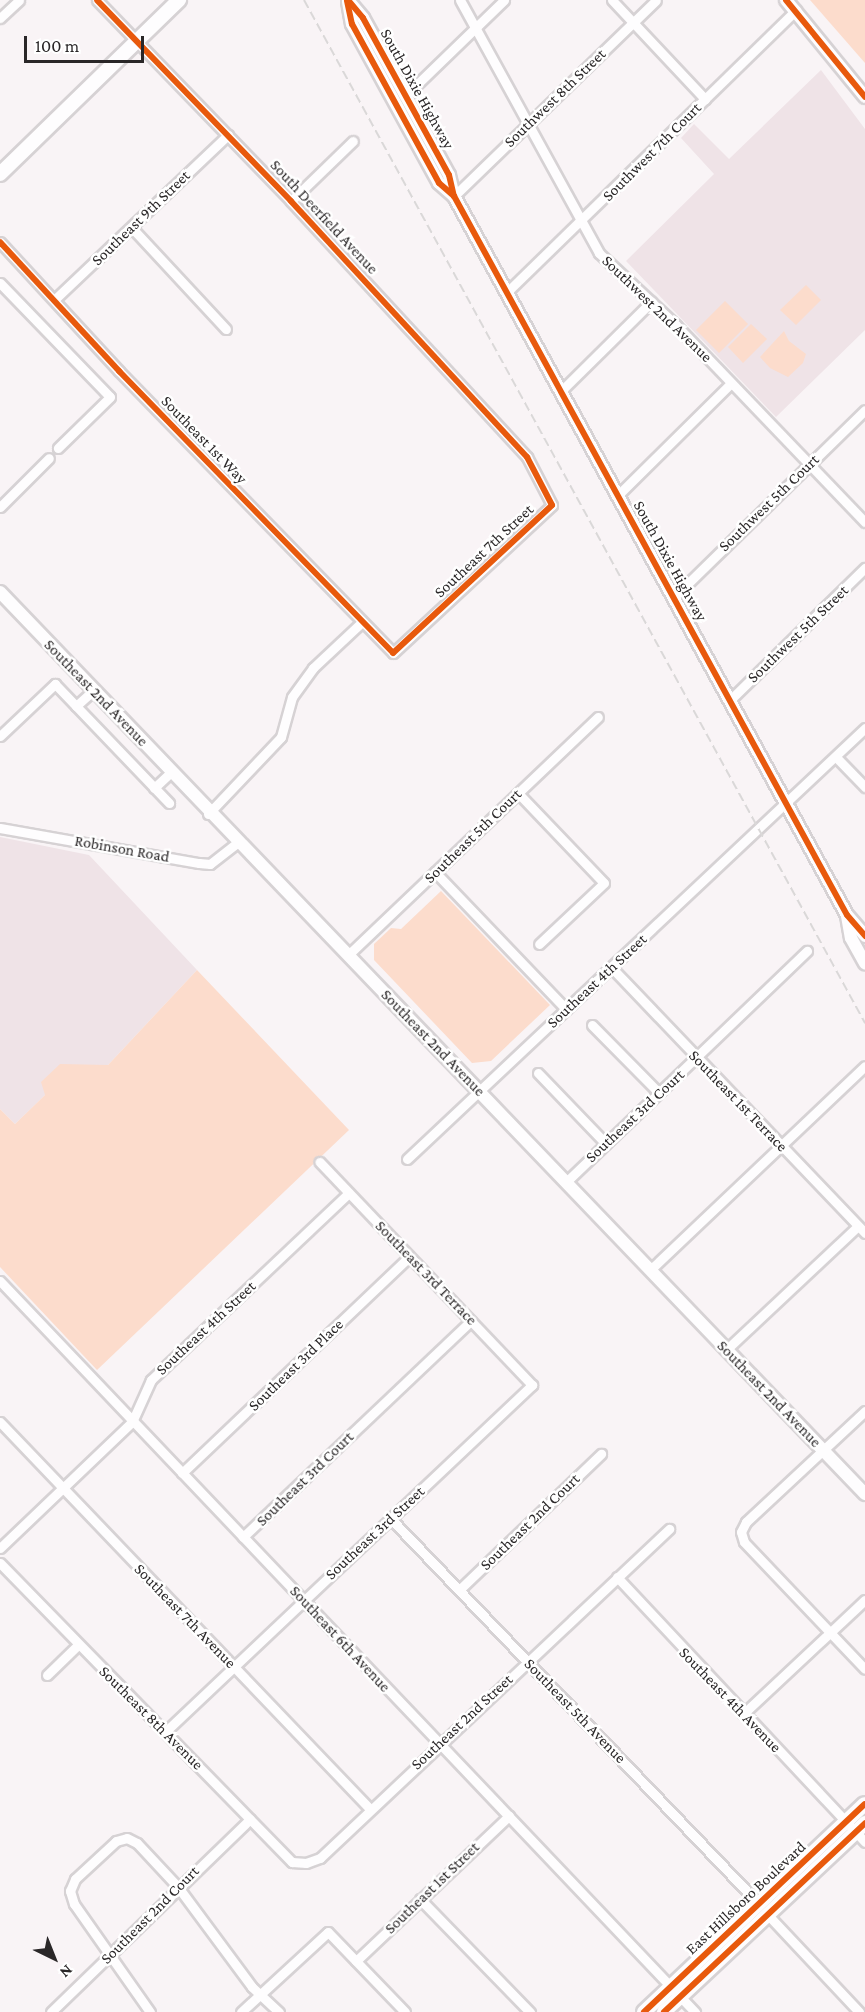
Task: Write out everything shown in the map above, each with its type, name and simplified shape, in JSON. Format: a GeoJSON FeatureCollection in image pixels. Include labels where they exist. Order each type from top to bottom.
{"type":"FeatureCollection","features":[{"type":"Feature","properties":{"kind":"main road"},"geometry":{"type":"LineString","coordinates":[[0,174],[179,0]]}},
{"type":"Feature","properties":{"kind":"main road","name":"East Hillsboro Boulevard"},"geometry":{"type":"LineString","coordinates":[[644,2012],[676,1992],[763,1910],[858,1830],[865,1804]]}},
{"type":"Feature","properties":{"kind":"main road","name":"East Hillsboro Boulevard"},"geometry":{"type":"LineString","coordinates":[[664,2012],[676,1992]]}},
{"type":"Feature","properties":{"kind":"street"},"geometry":{"type":"LineString","coordinates":[[0,18],[19,0]]}},
{"type":"Feature","properties":{"kind":"street","name":"South Deerfield Avenue"},"geometry":{"type":"LineString","coordinates":[[97,0],[291,201],[527,457]]}},
{"type":"Feature","properties":{"kind":"street","name":"South Dixie Highway"},"geometry":{"type":"LineString","coordinates":[[347,0],[363,18],[449,175],[454,196]]}},
{"type":"Feature","properties":{"kind":"street","name":"South Dixie Highway"},"geometry":{"type":"LineString","coordinates":[[347,0],[352,24],[433,173],[454,196],[847,915],[865,936]]}},
{"type":"Feature","properties":{"kind":"street","name":"Southwest 2nd Avenue"},"geometry":{"type":"LineString","coordinates":[[460,0],[599,253],[651,302],[865,522]]}},
{"type":"Feature","properties":{"kind":"street"},"geometry":{"type":"LineString","coordinates":[[405,96],[504,0]]}},
{"type":"Feature","properties":{"kind":"street"},"geometry":{"type":"LineString","coordinates":[[612,0],[705,99]]}},
{"type":"Feature","properties":{"kind":"street","name":"Southwest 8th Street"},"geometry":{"type":"LineString","coordinates":[[454,196],[656,0]]}},
{"type":"Feature","properties":{"kind":"street"},"geometry":{"type":"LineString","coordinates":[[786,0],[796,10],[838,69],[865,97]]}},
{"type":"Feature","properties":{"kind":"street","name":"Southwest 7th Court"},"geometry":{"type":"LineString","coordinates":[[507,292],[796,10]]}},
{"type":"Feature","properties":{"kind":"street","name":"Southeast 9th Street"},"geometry":{"type":"LineString","coordinates":[[54,300],[228,135]]}},
{"type":"Feature","properties":{"kind":"street"},"geometry":{"type":"LineString","coordinates":[[291,201],[352,141]]}},
{"type":"Feature","properties":{"kind":"street"},"geometry":{"type":"LineString","coordinates":[[132,228],[226,329]]}},
{"type":"Feature","properties":{"kind":"street","name":"Southeast 1st Way"},"geometry":{"type":"LineString","coordinates":[[0,242],[361,623],[393,653]]}},
{"type":"Feature","properties":{"kind":"street"},"geometry":{"type":"LineString","coordinates":[[0,283],[110,398],[58,448]]}},
{"type":"Feature","properties":{"kind":"street"},"geometry":{"type":"LineString","coordinates":[[561,391],[651,302]]}},
{"type":"Feature","properties":{"kind":"street"},"geometry":{"type":"LineString","coordinates":[[618,495],[731,383]]}},
{"type":"Feature","properties":{"kind":"street","name":"Southwest 5th Court"},"geometry":{"type":"LineString","coordinates":[[674,597],[865,410]]}},
{"type":"Feature","properties":{"kind":"street","name":"Southeast 7th Street"},"geometry":{"type":"LineString","coordinates":[[393,653],[552,505],[527,457]]}},
{"type":"Feature","properties":{"kind":"street"},"geometry":{"type":"LineString","coordinates":[[0,507],[49,458]]}},
{"type":"Feature","properties":{"kind":"street","name":"Southwest 5th Street"},"geometry":{"type":"LineString","coordinates":[[730,700],[865,568]]}},
{"type":"Feature","properties":{"kind":"street","name":"Southeast 2nd Avenue"},"geometry":{"type":"LineString","coordinates":[[0,592],[208,814],[480,1091],[865,1494]]}},
{"type":"Feature","properties":{"kind":"street"},"geometry":{"type":"LineString","coordinates":[[208,814],[281,737],[292,697],[312,668],[361,623]]}},
{"type":"Feature","properties":{"kind":"street"},"geometry":{"type":"LineString","coordinates":[[0,736],[55,684],[169,803]]}},
{"type":"Feature","properties":{"kind":"street"},"geometry":{"type":"LineString","coordinates":[[76,706],[94,690]]}},
{"type":"Feature","properties":{"kind":"street","name":"Southeast 5th Court"},"geometry":{"type":"LineString","coordinates":[[348,955],[598,717]]}},
{"type":"Feature","properties":{"kind":"street","name":"Southeast 4th Street"},"geometry":{"type":"LineString","coordinates":[[407,1159],[865,728]]}},
{"type":"Feature","properties":{"kind":"street"},"geometry":{"type":"LineString","coordinates":[[836,757],[865,787]]}},
{"type":"Feature","properties":{"kind":"street"},"geometry":{"type":"LineString","coordinates":[[154,788],[171,772]]}},
{"type":"Feature","properties":{"kind":"street"},"geometry":{"type":"LineString","coordinates":[[518,793],[604,883],[539,944]]}},
{"type":"Feature","properties":{"kind":"street","name":"Robinson Road"},"geometry":{"type":"LineString","coordinates":[[0,828],[210,864],[238,842]]}},
{"type":"Feature","properties":{"kind":"street"},"geometry":{"type":"LineString","coordinates":[[435,872],[566,1009]]}},
{"type":"Feature","properties":{"kind":"street","name":"South Dixie Highway"},"geometry":{"type":"LineString","coordinates":[[847,915],[851,938],[865,963]]}},
{"type":"Feature","properties":{"kind":"street","name":"Southeast 3rd Court"},"geometry":{"type":"LineString","coordinates":[[566,1182],[807,951]]}},
{"type":"Feature","properties":{"kind":"street","name":"Southeast 1st Terrace"},"geometry":{"type":"LineString","coordinates":[[611,967],[862,1230]]}},
{"type":"Feature","properties":{"kind":"street"},"geometry":{"type":"LineString","coordinates":[[592,1025],[659,1093]]}},
{"type":"Feature","properties":{"kind":"street"},"geometry":{"type":"LineString","coordinates":[[650,1270],[865,1066]]}},
{"type":"Feature","properties":{"kind":"street"},"geometry":{"type":"LineString","coordinates":[[538,1073],[606,1144]]}},
{"type":"Feature","properties":{"kind":"street","name":"Southeast 3rd Terrace"},"geometry":{"type":"LineString","coordinates":[[320,1162],[532,1384]]}},
{"type":"Feature","properties":{"kind":"street","name":"Southeast 4th Street"},"geometry":{"type":"LineString","coordinates":[[0,1548],[132,1422],[151,1380],[349,1193]]}},
{"type":"Feature","properties":{"kind":"street"},"geometry":{"type":"LineString","coordinates":[[726,1350],[862,1230]]}},
{"type":"Feature","properties":{"kind":"street","name":"Southeast 3rd Place"},"geometry":{"type":"LineString","coordinates":[[182,1473],[409,1257]]}},
{"type":"Feature","properties":{"kind":"street","name":"Southeast 6th Avenue"},"geometry":{"type":"LineString","coordinates":[[0,1281],[695,2012]]}},
{"type":"Feature","properties":{"kind":"street","name":"Southeast 3rd Court"},"geometry":{"type":"LineString","coordinates":[[243,1537],[471,1321]]}},
{"type":"Feature","properties":{"kind":"street","name":"Southeast 3rd Street"},"geometry":{"type":"LineString","coordinates":[[166,1731],[532,1384]]}},
{"type":"Feature","properties":{"kind":"street"},"geometry":{"type":"LineString","coordinates":[[865,1411],[746,1522],[741,1532],[744,1542],[865,1669]]}},
{"type":"Feature","properties":{"kind":"street","name":"Southeast 7th Avenue"},"geometry":{"type":"LineString","coordinates":[[0,1422],[370,1809]]}},
{"type":"Feature","properties":{"kind":"street","name":"Southeast 2nd Court"},"geometry":{"type":"LineString","coordinates":[[459,1590],[601,1454]]}},
{"type":"Feature","properties":{"kind":"street","name":"Southeast 5th Avenue"},"geometry":{"type":"LineString","coordinates":[[391,1518],[859,2012]]}},
{"type":"Feature","properties":{"kind":"street","name":"Southeast 2nd Street"},"geometry":{"type":"LineString","coordinates":[[306,1863],[320,1858],[669,1529]]}},
{"type":"Feature","properties":{"kind":"street","name":"Southeast 8th Avenue"},"geometry":{"type":"LineString","coordinates":[[0,1563],[142,1712],[166,1731],[292,1862],[306,1863]]}},
{"type":"Feature","properties":{"kind":"street","name":"Southeast 4th Avenue"},"geometry":{"type":"LineString","coordinates":[[617,1577],[743,1714],[858,1830]]}},
{"type":"Feature","properties":{"kind":"street"},"geometry":{"type":"LineString","coordinates":[[743,1714],[865,1600]]}},
{"type":"Feature","properties":{"kind":"street"},"geometry":{"type":"LineString","coordinates":[[47,1675],[78,1645]]}},
{"type":"Feature","properties":{"kind":"street","name":"Southeast 1st Street"},"geometry":{"type":"LineString","coordinates":[[356,1961],[509,1816]]}},
{"type":"Feature","properties":{"kind":"street","name":"Southeast 2nd Court"},"geometry":{"type":"LineString","coordinates":[[51,2012],[250,1819]]}},
{"type":"Feature","properties":{"kind":"street"},"geometry":{"type":"LineString","coordinates":[[150,2012],[74,1904],[70,1891],[75,1879],[116,1841],[127,1838],[137,1843],[178,1887],[240,1972],[279,2012]]}},
{"type":"Feature","properties":{"kind":"street"},"geometry":{"type":"LineString","coordinates":[[420,1899],[530,2012]]}},
{"type":"Feature","properties":{"kind":"street"},"geometry":{"type":"LineString","coordinates":[[241,2012],[328,1932],[405,2012]]}},
{"type":"Feature","properties":{"kind":"shaded area"},"geometry":{"type":"Polygon","coordinates":[[[810,0],[865,0],[865,63],[810,0]]]}},
{"type":"Feature","properties":{"kind":"shaded area"},"geometry":{"type":"Polygon","coordinates":[[[821,70],[865,129],[865,330],[776,417],[626,261],[714,174],[681,138],[694,124],[729,159],[821,70]]]}},
{"type":"Feature","properties":{"kind":"shaded area"},"geometry":{"type":"Polygon","coordinates":[[[806,285],[821,300],[796,325],[780,310],[806,285]]]}},
{"type":"Feature","properties":{"kind":"shaded area"},"geometry":{"type":"Polygon","coordinates":[[[725,301],[748,324],[719,353],[696,330],[725,301]]]}},
{"type":"Feature","properties":{"kind":"shaded area"},"geometry":{"type":"Polygon","coordinates":[[[751,324],[767,339],[743,363],[728,347],[751,324]]]}},
{"type":"Feature","properties":{"kind":"shaded area"},"geometry":{"type":"Polygon","coordinates":[[[784,331],[789,341],[806,354],[803,363],[788,377],[770,368],[760,357],[784,331]]]}},
{"type":"Feature","properties":{"kind":"shaded area"},"geometry":{"type":"Polygon","coordinates":[[[0,837],[89,855],[197,970],[108,1065],[45,1095],[15,1124],[0,1109],[0,837]]]}},
{"type":"Feature","properties":{"kind":"shaded area"},"geometry":{"type":"Polygon","coordinates":[[[441,891],[550,1005],[491,1061],[472,1063],[374,960],[374,944],[391,928],[401,929],[441,891]]]}},
{"type":"Feature","properties":{"kind":"shaded area"},"geometry":{"type":"Polygon","coordinates":[[[197,970],[349,1130],[97,1370],[0,1267],[0,1109],[15,1124],[45,1095],[41,1082],[60,1064],[108,1065],[197,970]]]}},
{"type":"Feature","properties":{"kind":"railway"},"geometry":{"type":"LineString","coordinates":[[304,0],[865,1023]]}},
{"type":"Feature","properties":{"kind":"cycle path"},"geometry":{"type":"LineString","coordinates":[[0,242],[119,371],[393,653],[552,505],[527,457],[291,201],[97,0]]}},
{"type":"Feature","properties":{"kind":"cycle path"},"geometry":{"type":"LineString","coordinates":[[348,0],[363,18],[449,175],[454,196],[847,915],[865,936]]}},
{"type":"Feature","properties":{"kind":"cycle path"},"geometry":{"type":"LineString","coordinates":[[786,0],[865,97]]}},
{"type":"Feature","properties":{"kind":"cycle path"},"geometry":{"type":"LineString","coordinates":[[347,1],[352,24],[439,183],[454,196]]}},
{"type":"Feature","properties":{"kind":"cycle path"},"geometry":{"type":"LineString","coordinates":[[644,2012],[865,1804]]}},
{"type":"Feature","properties":{"kind":"cycle path"},"geometry":{"type":"LineString","coordinates":[[664,2012],[865,1823]]}}]}
